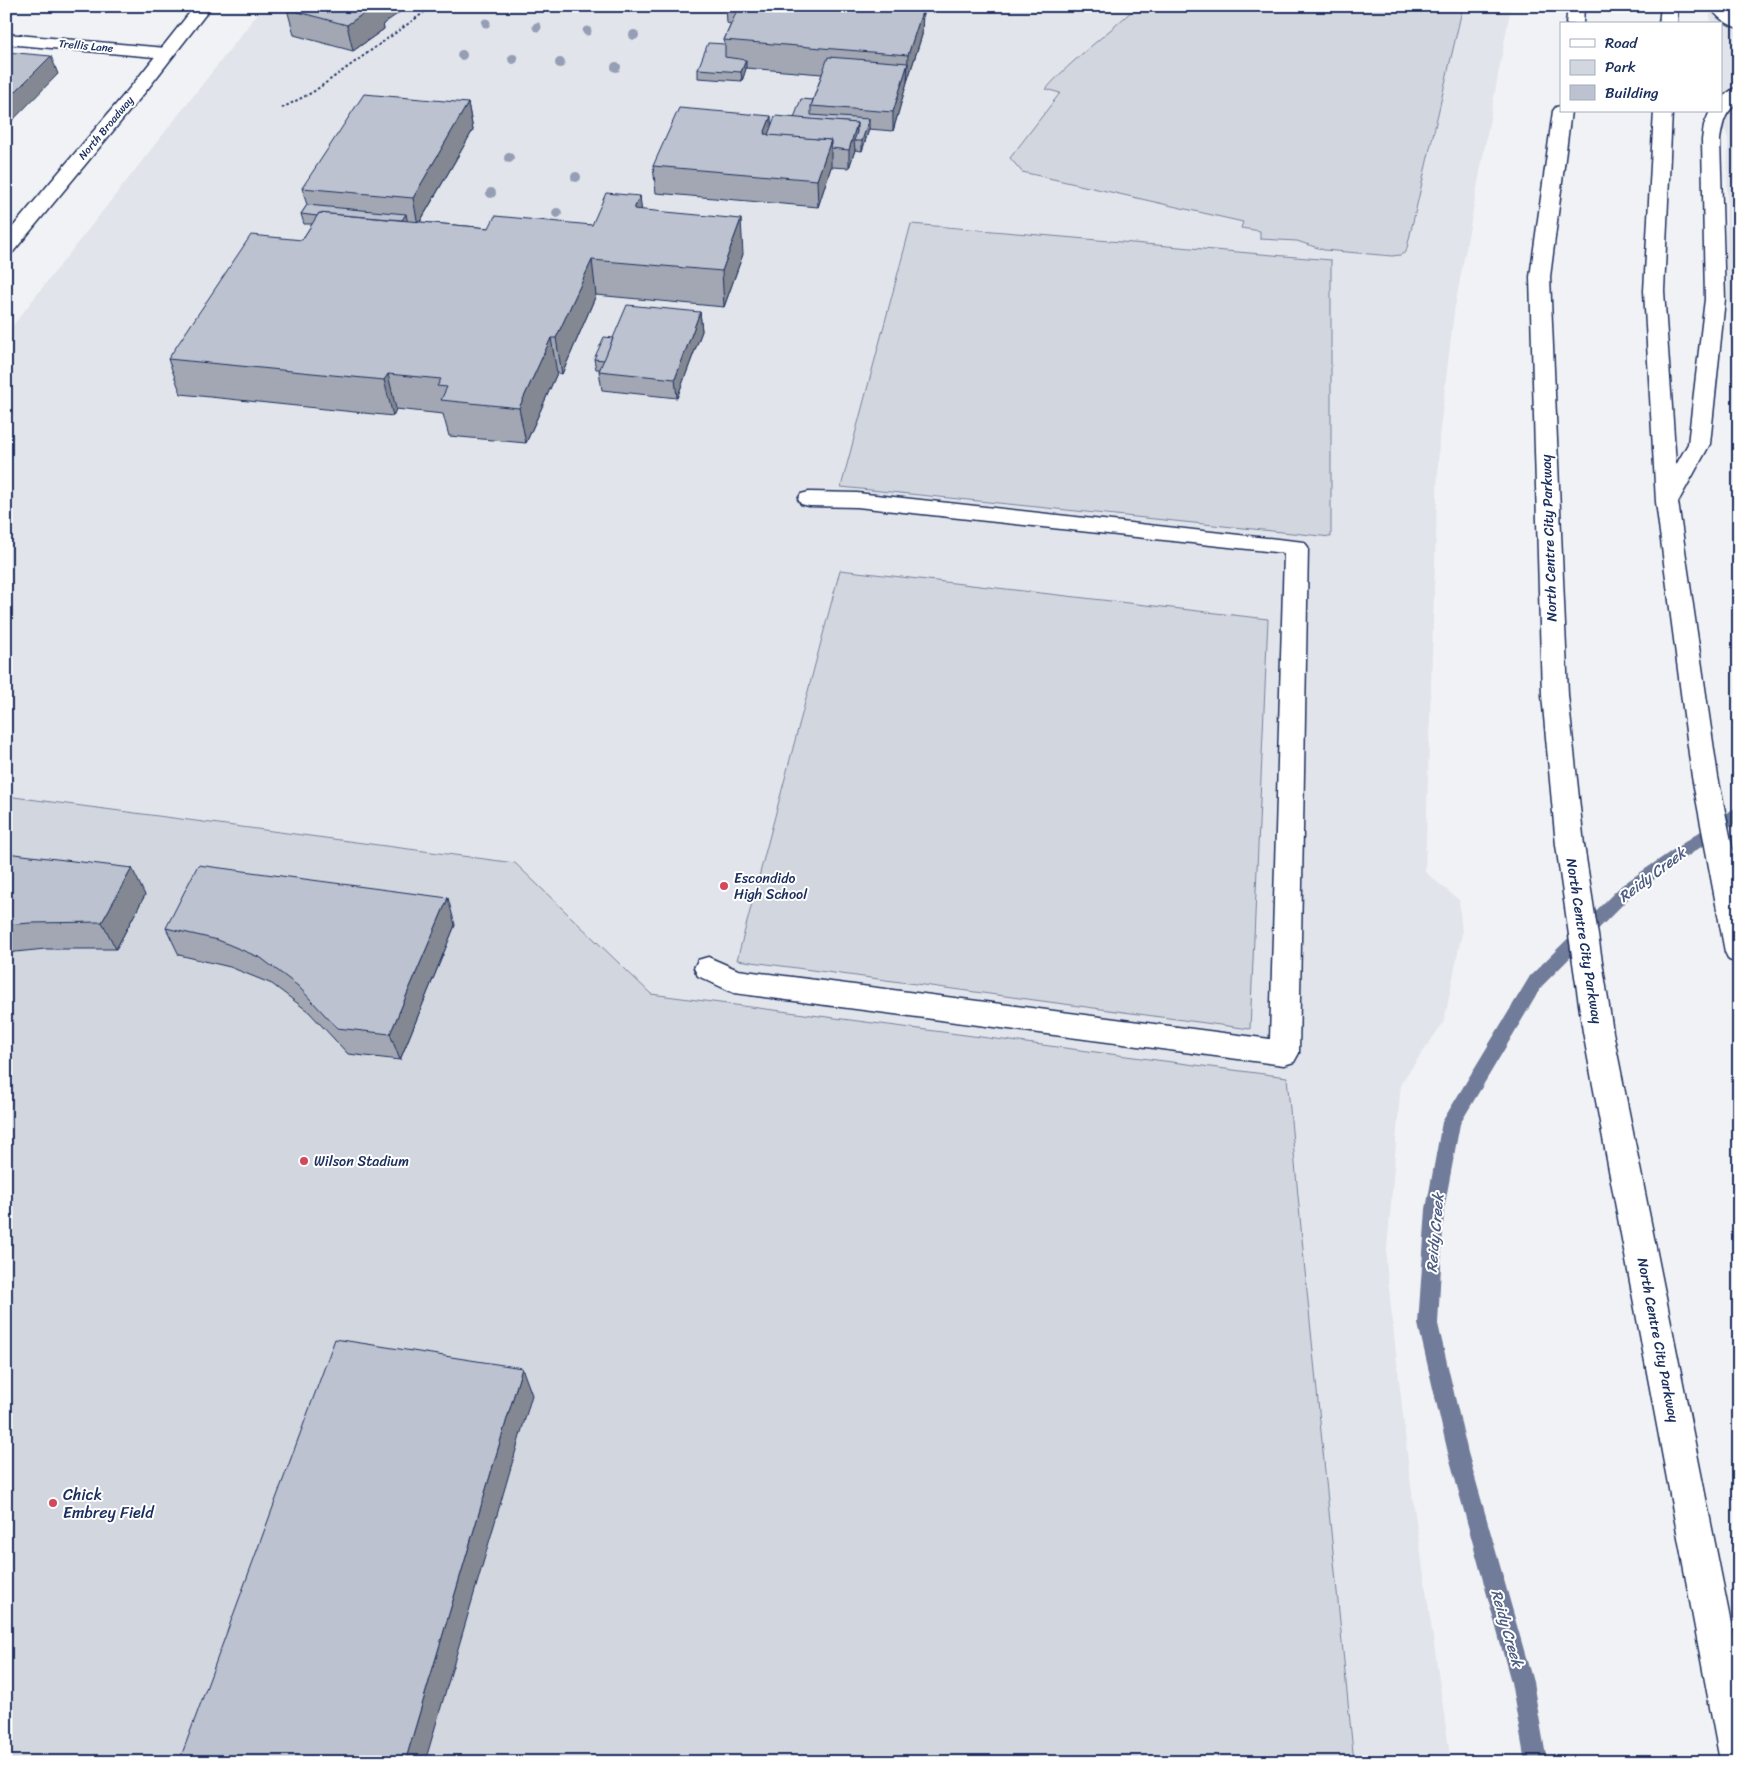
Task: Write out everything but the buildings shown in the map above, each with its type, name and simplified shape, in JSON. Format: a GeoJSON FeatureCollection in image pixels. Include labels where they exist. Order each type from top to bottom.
{"type":"FeatureCollection","features":[{"type":"Feature","properties":{"kind":"main road","name":"North Broadway"},"geometry":{"type":"LineString","coordinates":[[8,244],[140,87],[204,6]]}},
{"type":"Feature","properties":{"kind":"main road"},"geometry":{"type":"LineString","coordinates":[[1574,22],[1576,6]]}},
{"type":"Feature","properties":{"kind":"main road"},"geometry":{"type":"LineString","coordinates":[[1668,22],[1669,6]]}},
{"type":"Feature","properties":{"kind":"main road"},"geometry":{"type":"LineString","coordinates":[[1719,6],[1721,10],[1739,23]]}},
{"type":"Feature","properties":{"kind":"main road","name":"Trellis Lane"},"geometry":{"type":"LineString","coordinates":[[6,39],[166,53]]}},
{"type":"Feature","properties":{"kind":"main road"},"geometry":{"type":"LineString","coordinates":[[1722,106],[1739,93]]}},
{"type":"Feature","properties":{"kind":"main road","name":"North Centre City Parkway"},"geometry":{"type":"LineString","coordinates":[[1562,112],[1540,276],[1555,696],[1570,845],[1598,1032],[1739,1761]]}},
{"type":"Feature","properties":{"kind":"main road"},"geometry":{"type":"LineString","coordinates":[[1663,112],[1654,291],[1667,502],[1705,777],[1739,952]]}},
{"type":"Feature","properties":{"kind":"main road"},"geometry":{"type":"LineString","coordinates":[[1667,502],[1699,444],[1715,300],[1711,140],[1713,125],[1719,112]]}},
{"type":"Feature","properties":{"kind":"main road"},"geometry":{"type":"LineString","coordinates":[[708,968],[734,981],[1284,1052],[1296,547],[857,500],[810,499]]}},
{"type":"Feature","properties":{"kind":"path"},"geometry":{"type":"LineString","coordinates":[[282,108],[313,92],[434,6]]}},
{"type":"Feature","properties":{"kind":"shaded area","name":"Escondido High School"},"geometry":{"type":"Polygon","coordinates":[[[264,6],[1511,6],[1454,312],[1439,438],[1425,872],[1459,900],[1462,933],[1444,1022],[1401,1083],[1386,1262],[1410,1479],[1451,1762],[6,1762],[6,334],[264,6]]]}},
{"type":"Feature","properties":{"kind":"shaded area"},"geometry":{"type":"Polygon","coordinates":[[[1710,6],[1739,6],[1739,689],[1733,644],[1734,397],[1726,258],[1728,138],[1718,112],[1722,112],[1722,22],[1710,22],[1710,6]]]}},
{"type":"Feature","properties":{"kind":"green space"},"geometry":{"type":"Polygon","coordinates":[[[1137,6],[1463,6],[1406,252],[1392,256],[1324,250],[1297,241],[1260,239],[1260,231],[1241,228],[1243,222],[1022,172],[1010,158],[1060,93],[1046,89],[1067,67],[1137,6]]]}},
{"type":"Feature","properties":{"kind":"green space"},"geometry":{"type":"Polygon","coordinates":[[[911,224],[1331,260],[1331,537],[841,487],[911,224]]]}},
{"type":"Feature","properties":{"kind":"green space"},"geometry":{"type":"Polygon","coordinates":[[[840,570],[1268,619],[1250,1029],[737,960],[840,570]]]}},
{"type":"Feature","properties":{"kind":"green space"},"geometry":{"type":"Polygon","coordinates":[[[6,796],[515,863],[651,994],[1287,1077],[1354,1762],[6,1762],[6,796]]]}},
{"type":"Feature","properties":{"kind":"waterway","name":"Reidy Creek"},"geometry":{"type":"LineString","coordinates":[[1536,1762],[1522,1682],[1458,1453],[1428,1324],[1435,1209],[1451,1122],[1536,981],[1628,889],[1739,813]]}},
{"type":"Feature","properties":{"kind":"place","name":"Escondido High School"},"geometry":{"type":"Point","coordinates":[724,886]}},
{"type":"Feature","properties":{"kind":"place","name":"Wilson Stadium"},"geometry":{"type":"Point","coordinates":[304,1161]}},
{"type":"Feature","properties":{"kind":"place","name":"Chick Embrey Field"},"geometry":{"type":"Point","coordinates":[53,1503]}}]}
